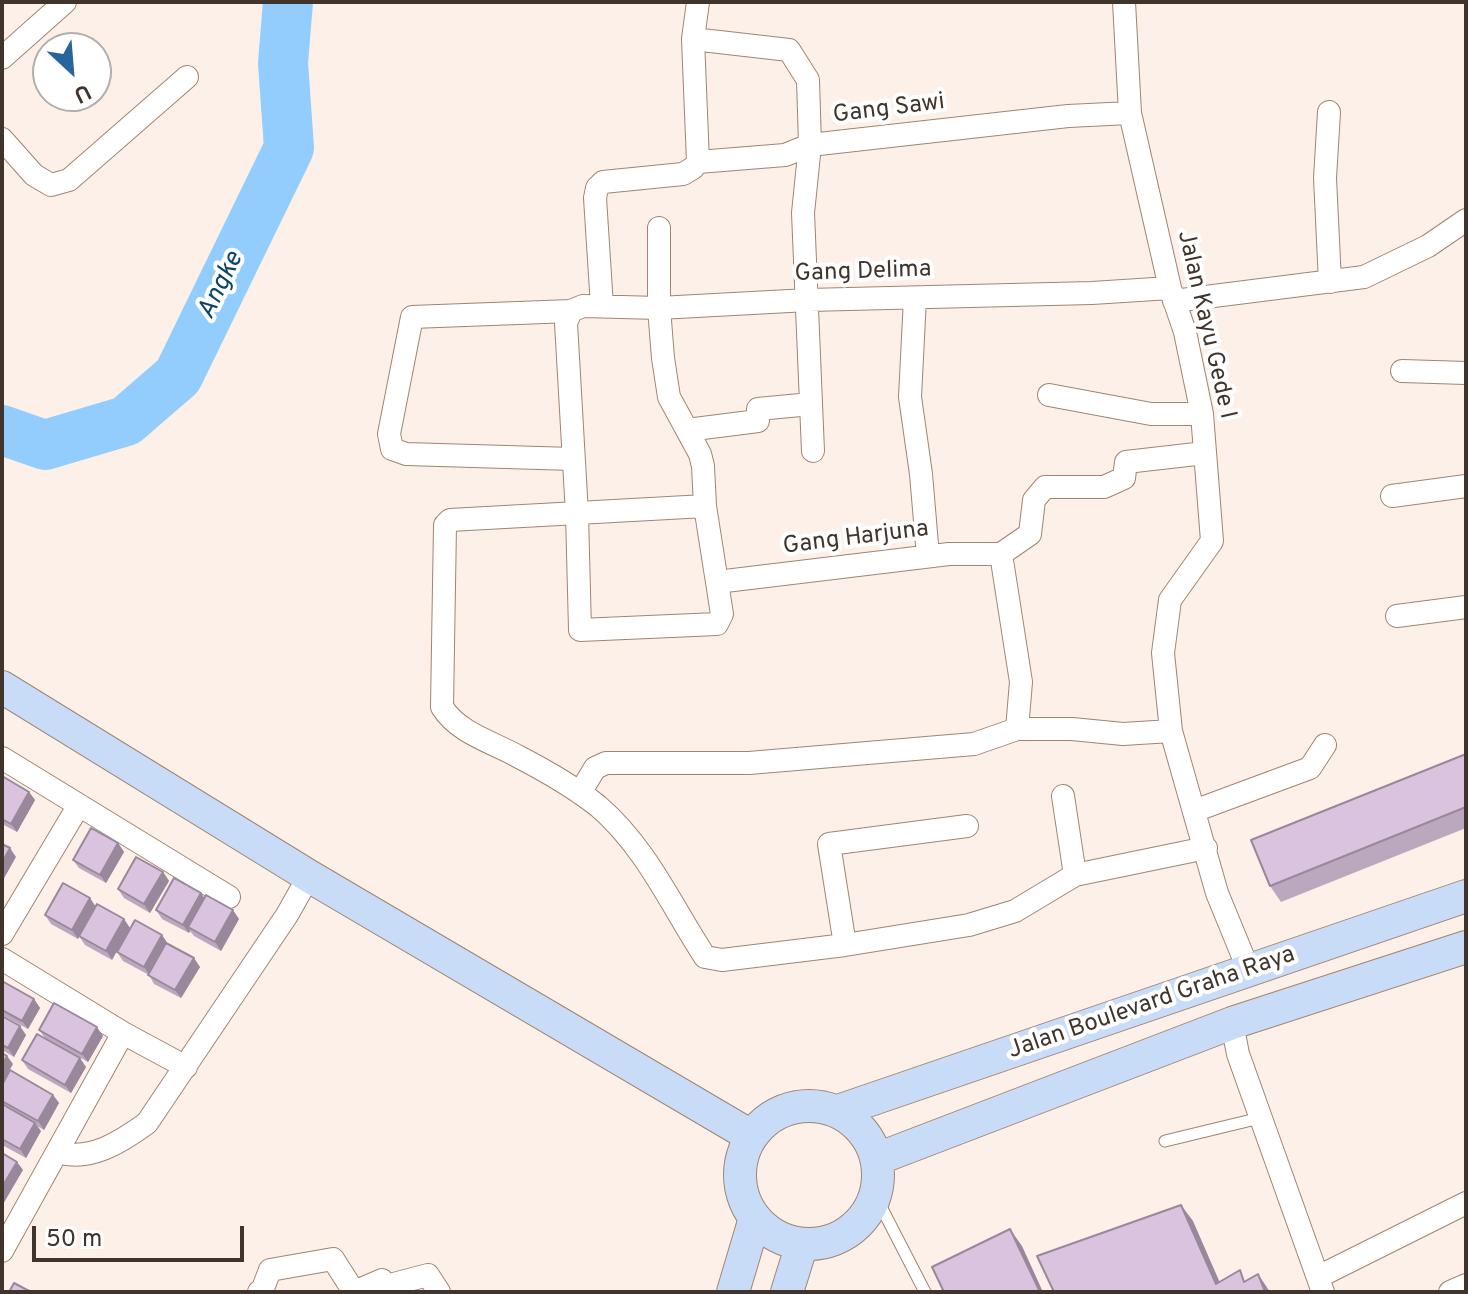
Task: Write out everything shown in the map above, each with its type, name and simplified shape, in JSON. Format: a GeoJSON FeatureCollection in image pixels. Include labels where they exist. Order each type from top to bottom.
{"type":"FeatureCollection","features":[{"type":"Feature","properties":{"kind":"main road"},"geometry":{"type":"LineString","coordinates":[[2,687],[309,876],[751,1136]]}},
{"type":"Feature","properties":{"kind":"main road","name":"Jalan Boulevard Graha Raya"},"geometry":{"type":"LineString","coordinates":[[838,1111],[1466,896]]}},
{"type":"Feature","properties":{"kind":"main road","name":"Jalan Boulevard Graha Raya"},"geometry":{"type":"LineString","coordinates":[[877,1159],[1232,1023],[1466,947]]}},
{"type":"Feature","properties":{"kind":"main road"},"geometry":{"type":"LineString","coordinates":[[799,1106],[819,1106],[838,1111],[863,1130],[877,1159],[879,1177],[867,1213],[855,1227],[821,1243],[802,1244],[776,1236],[755,1218],[744,1199],[740,1178],[742,1156],[751,1136],[764,1122],[781,1111],[799,1106]]}},
{"type":"Feature","properties":{"kind":"main road"},"geometry":{"type":"LineString","coordinates":[[733,1292],[755,1218]]}},
{"type":"Feature","properties":{"kind":"main road"},"geometry":{"type":"LineString","coordinates":[[791,1289],[802,1244]]}},
{"type":"Feature","properties":{"kind":"street"},"geometry":{"type":"LineString","coordinates":[[2,58],[65,2]]}},
{"type":"Feature","properties":{"kind":"street"},"geometry":{"type":"LineString","coordinates":[[602,306],[595,198],[597,188],[603,182],[683,174],[698,162],[693,39],[698,2]]}},
{"type":"Feature","properties":{"kind":"street","name":"Jalan Kayu Gede I"},"geometry":{"type":"LineString","coordinates":[[1124,2],[1130,113],[1172,295],[1185,332],[1202,414],[1212,541],[1170,600],[1163,653],[1171,731],[1217,893],[1249,971]]}},
{"type":"Feature","properties":{"kind":"street"},"geometry":{"type":"LineString","coordinates":[[693,39],[789,50],[808,80],[810,145],[785,155],[698,162]]}},
{"type":"Feature","properties":{"kind":"street"},"geometry":{"type":"LineString","coordinates":[[2,139],[34,175],[51,185],[69,180],[187,77]]}},
{"type":"Feature","properties":{"kind":"street"},"geometry":{"type":"LineString","coordinates":[[1329,112],[1325,178],[1330,282]]}},
{"type":"Feature","properties":{"kind":"street","name":"Gang Sawi"},"geometry":{"type":"LineString","coordinates":[[813,451],[803,213],[810,145],[1068,116],[1130,113]]}},
{"type":"Feature","properties":{"kind":"street","name":"Gang Delima"},"geometry":{"type":"LineString","coordinates":[[573,459],[406,454],[392,449],[389,434],[412,317],[568,317],[583,306],[659,308],[808,300],[1172,295],[1330,282],[1364,277],[1428,246],[1466,220]]}},
{"type":"Feature","properties":{"kind":"street"},"geometry":{"type":"LineString","coordinates":[[568,317],[580,630],[717,624],[722,614],[705,506],[703,466],[669,397],[659,308],[659,228]]}},
{"type":"Feature","properties":{"kind":"street"},"geometry":{"type":"LineString","coordinates":[[915,298],[910,397],[928,556]]}},
{"type":"Feature","properties":{"kind":"street"},"geometry":{"type":"LineString","coordinates":[[1402,371],[1466,373]]}},
{"type":"Feature","properties":{"kind":"street"},"geometry":{"type":"LineString","coordinates":[[1049,395],[1151,414],[1202,414]]}},
{"type":"Feature","properties":{"kind":"street"},"geometry":{"type":"LineString","coordinates":[[687,430],[758,421],[758,409],[811,404]]}},
{"type":"Feature","properties":{"kind":"street"},"geometry":{"type":"LineString","coordinates":[[1017,729],[1021,682],[1001,554],[1030,534],[1034,500],[1045,487],[1104,487],[1124,478],[1126,462],[1205,453]]}},
{"type":"Feature","properties":{"kind":"street"},"geometry":{"type":"LineString","coordinates":[[1392,496],[1466,486]]}},
{"type":"Feature","properties":{"kind":"street"},"geometry":{"type":"LineString","coordinates":[[705,506],[450,520],[445,525],[442,707],[457,726],[520,757],[580,793],[623,831],[655,872],[705,957],[722,960],[845,945],[984,920],[1015,911],[1075,875],[1206,848]]}},
{"type":"Feature","properties":{"kind":"street","name":"Gang Harjuna"},"geometry":{"type":"LineString","coordinates":[[717,582],[928,556],[1001,554]]}},
{"type":"Feature","properties":{"kind":"street"},"geometry":{"type":"LineString","coordinates":[[1397,616],[1466,607]]}},
{"type":"Feature","properties":{"kind":"street"},"geometry":{"type":"LineString","coordinates":[[580,793],[595,768],[606,763],[764,761],[974,744],[1017,729],[1072,729],[1123,734],[1171,731]]}},
{"type":"Feature","properties":{"kind":"street"},"geometry":{"type":"LineString","coordinates":[[1194,811],[1310,768],[1325,745]]}},
{"type":"Feature","properties":{"kind":"street"},"geometry":{"type":"LineString","coordinates":[[2,758],[229,897]]}},
{"type":"Feature","properties":{"kind":"street"},"geometry":{"type":"LineString","coordinates":[[1063,796],[1075,875]]}},
{"type":"Feature","properties":{"kind":"street"},"geometry":{"type":"LineString","coordinates":[[2,934],[79,805]]}},
{"type":"Feature","properties":{"kind":"street"},"geometry":{"type":"LineString","coordinates":[[845,945],[829,844],[967,826]]}},
{"type":"Feature","properties":{"kind":"street"},"geometry":{"type":"LineString","coordinates":[[58,1152],[74,1157],[98,1151],[127,1138],[147,1123],[287,915],[309,876]]}},
{"type":"Feature","properties":{"kind":"street"},"geometry":{"type":"LineString","coordinates":[[2,959],[123,1033],[186,1067]]}},
{"type":"Feature","properties":{"kind":"street"},"geometry":{"type":"LineString","coordinates":[[1232,1023],[1238,1054],[1320,1284],[1466,1203]]}},
{"type":"Feature","properties":{"kind":"street"},"geometry":{"type":"LineString","coordinates":[[2,1251],[123,1033]]}},
{"type":"Feature","properties":{"kind":"street"},"geometry":{"type":"LineString","coordinates":[[260,1292],[270,1270],[333,1259],[354,1292],[382,1280],[386,1286],[428,1275],[439,1292]]}},
{"type":"Feature","properties":{"kind":"street"},"geometry":{"type":"LineString","coordinates":[[1450,1292],[1466,1285]]}},
{"type":"Feature","properties":{"kind":"lane"},"geometry":{"type":"LineString","coordinates":[[1165,1141],[1260,1118]]}},
{"type":"Feature","properties":{"kind":"lane"},"geometry":{"type":"LineString","coordinates":[[875,1195],[925,1292]]}},
{"type":"Feature","properties":{"kind":"building"},"geometry":{"type":"Polygon","coordinates":[[[1466,754],[1466,807],[1270,886],[1251,840],[1466,754]]]}},
{"type":"Feature","properties":{"kind":"building"},"geometry":{"type":"Polygon","coordinates":[[[2,776],[29,792],[11,824],[2,819],[2,776]]]}},
{"type":"Feature","properties":{"kind":"building"},"geometry":{"type":"Polygon","coordinates":[[[91,828],[118,843],[100,875],[73,860],[91,828]]]}},
{"type":"Feature","properties":{"kind":"building"},"geometry":{"type":"Polygon","coordinates":[[[2,844],[10,848],[2,863],[2,844]]]}},
{"type":"Feature","properties":{"kind":"building"},"geometry":{"type":"Polygon","coordinates":[[[136,857],[163,872],[144,904],[118,889],[136,857]]]}},
{"type":"Feature","properties":{"kind":"building"},"geometry":{"type":"Polygon","coordinates":[[[174,878],[201,893],[183,925],[156,910],[174,878]]]}},
{"type":"Feature","properties":{"kind":"building"},"geometry":{"type":"Polygon","coordinates":[[[63,883],[90,898],[72,930],[45,915],[63,883]]]}},
{"type":"Feature","properties":{"kind":"building"},"geometry":{"type":"Polygon","coordinates":[[[206,895],[233,910],[215,942],[188,927],[206,895]]]}},
{"type":"Feature","properties":{"kind":"building"},"geometry":{"type":"Polygon","coordinates":[[[97,904],[124,919],[106,951],[79,936],[97,904]]]}},
{"type":"Feature","properties":{"kind":"building"},"geometry":{"type":"Polygon","coordinates":[[[135,920],[162,935],[144,967],[117,952],[135,920]]]}},
{"type":"Feature","properties":{"kind":"building"},"geometry":{"type":"Polygon","coordinates":[[[166,943],[194,958],[175,990],[148,975],[166,943]]]}},
{"type":"Feature","properties":{"kind":"building"},"geometry":{"type":"Polygon","coordinates":[[[2,981],[34,999],[22,1021],[2,1010],[2,981]]]}},
{"type":"Feature","properties":{"kind":"building"},"geometry":{"type":"Polygon","coordinates":[[[54,1003],[97,1027],[82,1054],[39,1030],[54,1003]]]}},
{"type":"Feature","properties":{"kind":"building"},"geometry":{"type":"Polygon","coordinates":[[[2,1016],[20,1026],[8,1048],[2,1045],[2,1016]]]}},
{"type":"Feature","properties":{"kind":"building"},"geometry":{"type":"Polygon","coordinates":[[[37,1034],[80,1058],[65,1085],[22,1060],[37,1034]]]}},
{"type":"Feature","properties":{"kind":"building"},"geometry":{"type":"Polygon","coordinates":[[[10,1070],[53,1095],[38,1121],[2,1101],[2,1085],[10,1070]]]}},
{"type":"Feature","properties":{"kind":"building"},"geometry":{"type":"Polygon","coordinates":[[[2,1104],[35,1123],[20,1149],[2,1139],[2,1104]]]}},
{"type":"Feature","properties":{"kind":"building"},"geometry":{"type":"Polygon","coordinates":[[[2,1153],[17,1162],[2,1187],[2,1153]]]}},
{"type":"Feature","properties":{"kind":"building"},"geometry":{"type":"Polygon","coordinates":[[[1181,1205],[1216,1284],[1240,1270],[1244,1282],[1258,1274],[1265,1292],[1054,1292],[1037,1256],[1181,1205]]]}},
{"type":"Feature","properties":{"kind":"building"},"geometry":{"type":"Polygon","coordinates":[[[1010,1229],[1040,1292],[944,1292],[932,1267],[1010,1229]]]}},
{"type":"Feature","properties":{"kind":"building"},"geometry":{"type":"Polygon","coordinates":[[[14,1283],[31,1292],[9,1292],[14,1283]]]}},
{"type":"Feature","properties":{"kind":"waterway","name":"Angke"},"geometry":{"type":"LineString","coordinates":[[2,430],[45,445],[126,421],[178,376],[289,148],[283,63],[288,2]]}}]}
